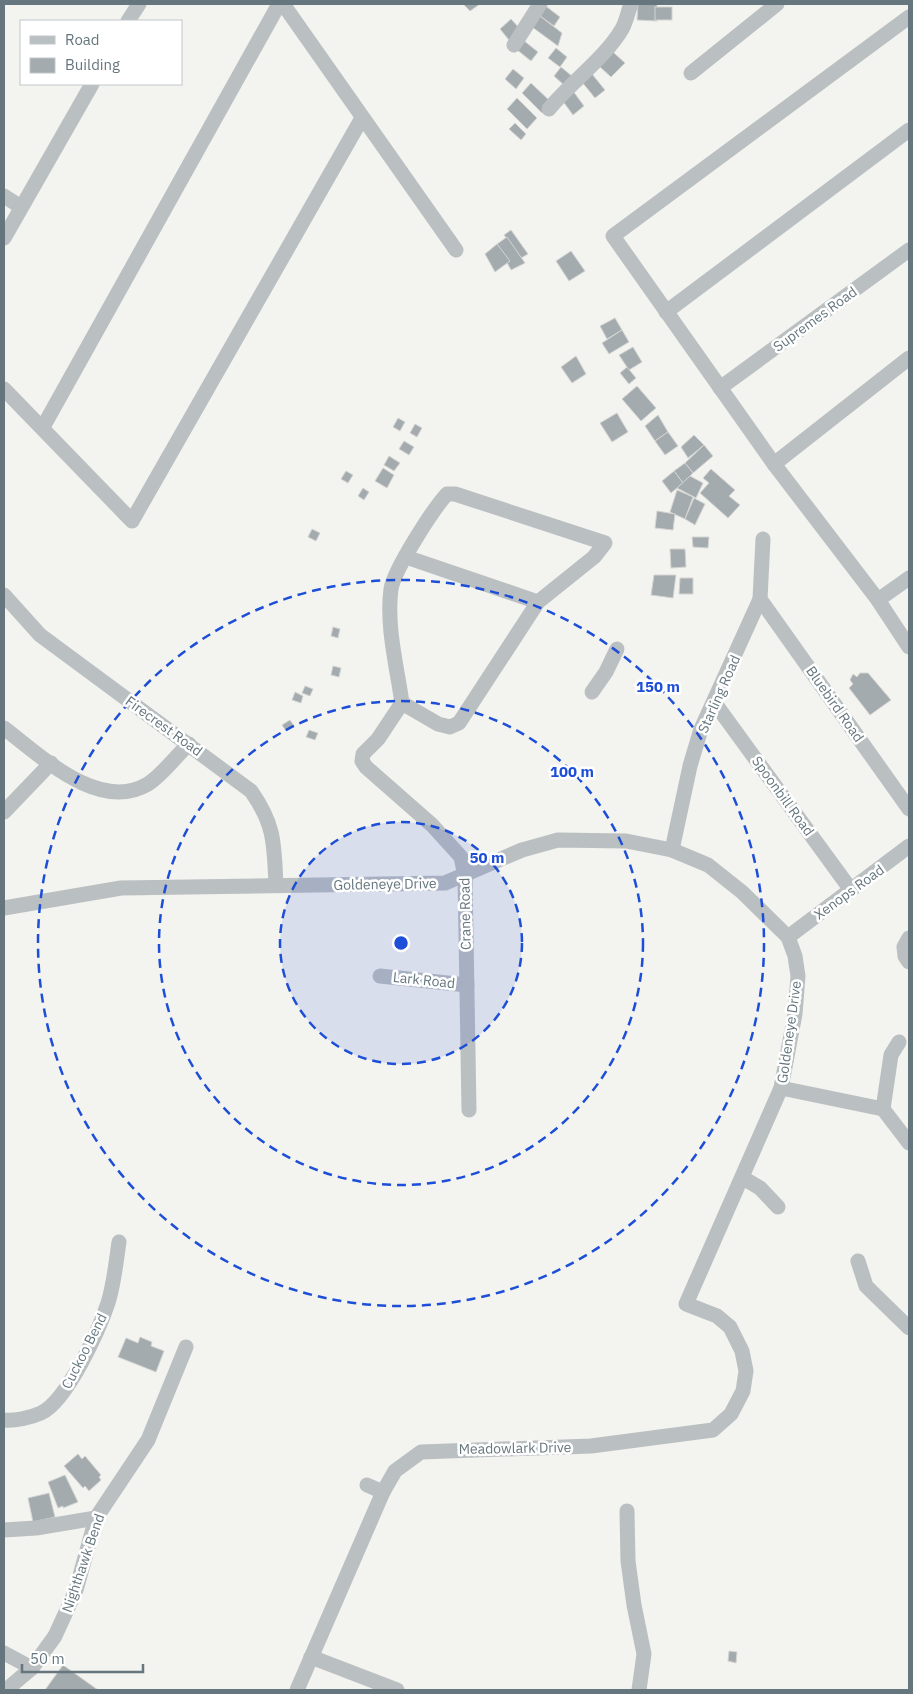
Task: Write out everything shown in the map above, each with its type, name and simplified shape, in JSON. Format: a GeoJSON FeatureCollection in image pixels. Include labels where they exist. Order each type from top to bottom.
{"type":"FeatureCollection","features":[{"type":"Feature","properties":{"kind":"street"},"geometry":{"type":"LineString","coordinates":[[129,20],[138,4]]}},
{"type":"Feature","properties":{"kind":"street"},"geometry":{"type":"LineString","coordinates":[[43,427],[281,4],[456,250]]}},
{"type":"Feature","properties":{"kind":"street"},"geometry":{"type":"LineString","coordinates":[[514,44],[540,4]]}},
{"type":"Feature","properties":{"kind":"street"},"geometry":{"type":"LineString","coordinates":[[549,109],[566,88],[603,53],[623,29],[631,4]]}},
{"type":"Feature","properties":{"kind":"street"},"geometry":{"type":"LineString","coordinates":[[690,73],[777,4]]}},
{"type":"Feature","properties":{"kind":"street"},"geometry":{"type":"LineString","coordinates":[[909,17],[613,236],[774,464],[878,600],[909,647]]}},
{"type":"Feature","properties":{"kind":"street"},"geometry":{"type":"LineString","coordinates":[[4,238],[91,85]]}},
{"type":"Feature","properties":{"kind":"street"},"geometry":{"type":"LineString","coordinates":[[4,389],[43,427],[132,521],[362,118]]}},
{"type":"Feature","properties":{"kind":"street"},"geometry":{"type":"LineString","coordinates":[[666,312],[909,130]]}},
{"type":"Feature","properties":{"kind":"street"},"geometry":{"type":"LineString","coordinates":[[4,196],[21,207]]}},
{"type":"Feature","properties":{"kind":"street","name":"Supremes Road"},"geometry":{"type":"LineString","coordinates":[[720,388],[909,250]]}},
{"type":"Feature","properties":{"kind":"street"},"geometry":{"type":"LineString","coordinates":[[774,464],[909,358]]}},
{"type":"Feature","properties":{"kind":"street"},"geometry":{"type":"LineString","coordinates":[[447,494],[455,494],[605,543],[594,557],[538,602],[459,724],[450,727],[438,724],[402,703],[390,617],[391,587],[406,557],[436,506],[447,494]]}},
{"type":"Feature","properties":{"kind":"street","name":"Starling Road"},"geometry":{"type":"LineString","coordinates":[[672,850],[690,766],[702,729],[760,599],[763,539]]}},
{"type":"Feature","properties":{"kind":"street"},"geometry":{"type":"LineString","coordinates":[[406,557],[538,602]]}},
{"type":"Feature","properties":{"kind":"street"},"geometry":{"type":"LineString","coordinates":[[878,600],[909,578]]}},
{"type":"Feature","properties":{"kind":"street","name":"Firecrest Road"},"geometry":{"type":"LineString","coordinates":[[4,595],[40,635],[251,791],[264,810],[274,836],[276,885]]}},
{"type":"Feature","properties":{"kind":"street","name":"Bluebird Road"},"geometry":{"type":"LineString","coordinates":[[760,599],[909,809]]}},
{"type":"Feature","properties":{"kind":"street"},"geometry":{"type":"LineString","coordinates":[[592,692],[606,672],[617,648]]}},
{"type":"Feature","properties":{"kind":"street","name":"Spoonbill Road"},"geometry":{"type":"LineString","coordinates":[[714,702],[852,890]]}},
{"type":"Feature","properties":{"kind":"street","name":"Crane Road"},"geometry":{"type":"LineString","coordinates":[[402,703],[378,739],[363,754],[362,761],[366,767],[432,825],[461,857],[465,876],[469,1110]]}},
{"type":"Feature","properties":{"kind":"street"},"geometry":{"type":"LineString","coordinates":[[4,728],[51,763],[85,785],[105,790],[128,792],[148,783],[189,744]]}},
{"type":"Feature","properties":{"kind":"street"},"geometry":{"type":"LineString","coordinates":[[4,812],[51,763]]}},
{"type":"Feature","properties":{"kind":"street","name":"Goldeneye Drive"},"geometry":{"type":"LineString","coordinates":[[4,908],[121,888],[445,883],[522,850],[558,840],[626,841],[672,850],[708,865],[742,892],[788,937],[795,956],[798,976],[795,1014],[781,1088],[686,1304]]}},
{"type":"Feature","properties":{"kind":"street","name":"Xenops Road"},"geometry":{"type":"LineString","coordinates":[[788,937],[909,846]]}},
{"type":"Feature","properties":{"kind":"street"},"geometry":{"type":"LineString","coordinates":[[909,938],[904,947],[905,956],[909,962]]}},
{"type":"Feature","properties":{"kind":"street","name":"Lark Road"},"geometry":{"type":"LineString","coordinates":[[380,976],[467,985]]}},
{"type":"Feature","properties":{"kind":"street"},"geometry":{"type":"LineString","coordinates":[[883,1109],[891,1055],[899,1042]]}},
{"type":"Feature","properties":{"kind":"street"},"geometry":{"type":"LineString","coordinates":[[781,1088],[883,1109],[909,1143]]}},
{"type":"Feature","properties":{"kind":"street"},"geometry":{"type":"LineString","coordinates":[[743,1178],[760,1188],[778,1207]]}},
{"type":"Feature","properties":{"kind":"street","name":"Cuckoo Bend"},"geometry":{"type":"LineString","coordinates":[[4,1420],[13,1421],[42,1412],[64,1392],[92,1342],[108,1302],[119,1242]]}},
{"type":"Feature","properties":{"kind":"street"},"geometry":{"type":"LineString","coordinates":[[858,1261],[866,1286],[909,1328]]}},
{"type":"Feature","properties":{"kind":"street","name":"Meadowlark Drive"},"geometry":{"type":"LineString","coordinates":[[297,1690],[383,1492],[395,1471],[420,1452],[591,1446],[713,1430],[731,1414],[743,1390],[746,1371],[742,1352],[730,1327],[717,1316],[686,1304]]}},
{"type":"Feature","properties":{"kind":"street","name":"Nighthawk Bend"},"geometry":{"type":"LineString","coordinates":[[6,1690],[32,1668],[55,1636],[76,1590],[96,1518],[148,1440],[186,1347]]}},
{"type":"Feature","properties":{"kind":"street"},"geometry":{"type":"LineString","coordinates":[[367,1485],[383,1492]]}},
{"type":"Feature","properties":{"kind":"street"},"geometry":{"type":"LineString","coordinates":[[626,1511],[630,1570],[644,1654],[640,1690]]}},
{"type":"Feature","properties":{"kind":"street"},"geometry":{"type":"LineString","coordinates":[[4,1530],[36,1528],[96,1518]]}},
{"type":"Feature","properties":{"kind":"street"},"geometry":{"type":"LineString","coordinates":[[4,1652],[32,1668]]}},
{"type":"Feature","properties":{"kind":"street"},"geometry":{"type":"LineString","coordinates":[[311,1658],[397,1690]]}},
{"type":"Feature","properties":{"kind":"building"},"geometry":{"type":"Polygon","coordinates":[[[480,4],[470,11],[464,5],[480,4]]]}},
{"type":"Feature","properties":{"kind":"building"},"geometry":{"type":"Polygon","coordinates":[[[543,4],[560,17],[554,26],[536,13],[543,4]]]}},
{"type":"Feature","properties":{"kind":"building"},"geometry":{"type":"Polygon","coordinates":[[[638,4],[657,4],[657,21],[637,20],[638,4]]]}},
{"type":"Feature","properties":{"kind":"building"},"geometry":{"type":"Polygon","coordinates":[[[655,7],[672,7],[672,20],[655,20],[655,7]]]}},
{"type":"Feature","properties":{"kind":"building"},"geometry":{"type":"Polygon","coordinates":[[[536,13],[562,33],[558,46],[528,24],[536,13]]]}},
{"type":"Feature","properties":{"kind":"building"},"geometry":{"type":"Polygon","coordinates":[[[511,19],[521,30],[509,40],[500,29],[511,19]]]}},
{"type":"Feature","properties":{"kind":"building"},"geometry":{"type":"Polygon","coordinates":[[[523,40],[538,52],[531,61],[516,49],[523,40]]]}},
{"type":"Feature","properties":{"kind":"building"},"geometry":{"type":"Polygon","coordinates":[[[556,48],[567,57],[560,67],[548,58],[556,48]]]}},
{"type":"Feature","properties":{"kind":"building"},"geometry":{"type":"Polygon","coordinates":[[[613,52],[625,63],[611,77],[599,66],[613,52]]]}},
{"type":"Feature","properties":{"kind":"building"},"geometry":{"type":"Polygon","coordinates":[[[561,67],[573,77],[565,86],[554,76],[561,67]]]}},
{"type":"Feature","properties":{"kind":"building"},"geometry":{"type":"Polygon","coordinates":[[[513,69],[524,78],[516,89],[505,79],[513,69]]]}},
{"type":"Feature","properties":{"kind":"building"},"geometry":{"type":"Polygon","coordinates":[[[592,74],[605,90],[595,98],[582,82],[592,74]]]}},
{"type":"Feature","properties":{"kind":"building"},"geometry":{"type":"Polygon","coordinates":[[[531,83],[552,103],[542,113],[522,93],[531,83]]]}},
{"type":"Feature","properties":{"kind":"building"},"geometry":{"type":"Polygon","coordinates":[[[573,91],[584,106],[573,115],[562,100],[573,91]]]}},
{"type":"Feature","properties":{"kind":"building"},"geometry":{"type":"Polygon","coordinates":[[[517,98],[537,118],[527,129],[507,109],[517,98]]]}},
{"type":"Feature","properties":{"kind":"building"},"geometry":{"type":"Polygon","coordinates":[[[515,123],[526,134],[521,140],[509,129],[515,123]]]}},
{"type":"Feature","properties":{"kind":"building"},"geometry":{"type":"Polygon","coordinates":[[[511,230],[528,254],[521,258],[504,235],[511,230]]]}},
{"type":"Feature","properties":{"kind":"building"},"geometry":{"type":"Polygon","coordinates":[[[507,237],[525,263],[511,270],[497,244],[507,237]]]}},
{"type":"Feature","properties":{"kind":"building"},"geometry":{"type":"Polygon","coordinates":[[[497,244],[510,261],[495,272],[485,254],[497,244]]]}},
{"type":"Feature","properties":{"kind":"building"},"geometry":{"type":"Polygon","coordinates":[[[571,251],[585,271],[569,281],[556,261],[571,251]]]}},
{"type":"Feature","properties":{"kind":"building"},"geometry":{"type":"Polygon","coordinates":[[[615,318],[622,330],[607,339],[600,326],[615,318]]]}},
{"type":"Feature","properties":{"kind":"building"},"geometry":{"type":"Polygon","coordinates":[[[622,330],[629,342],[609,354],[602,343],[622,330]]]}},
{"type":"Feature","properties":{"kind":"building"},"geometry":{"type":"Polygon","coordinates":[[[633,347],[642,362],[629,370],[619,355],[633,347]]]}},
{"type":"Feature","properties":{"kind":"building"},"geometry":{"type":"Polygon","coordinates":[[[576,356],[586,374],[572,383],[561,367],[576,356]]]}},
{"type":"Feature","properties":{"kind":"building"},"geometry":{"type":"Polygon","coordinates":[[[627,367],[636,378],[629,384],[620,373],[627,367]]]}},
{"type":"Feature","properties":{"kind":"building"},"geometry":{"type":"Polygon","coordinates":[[[637,386],[656,408],[641,421],[622,399],[637,386]]]}},
{"type":"Feature","properties":{"kind":"building"},"geometry":{"type":"Polygon","coordinates":[[[617,413],[628,432],[612,442],[600,423],[617,413]]]}},
{"type":"Feature","properties":{"kind":"building"},"geometry":{"type":"Polygon","coordinates":[[[658,415],[668,432],[655,441],[645,426],[658,415]]]}},
{"type":"Feature","properties":{"kind":"building"},"geometry":{"type":"Polygon","coordinates":[[[398,418],[405,422],[400,431],[393,427],[398,418]]]}},
{"type":"Feature","properties":{"kind":"building"},"geometry":{"type":"Polygon","coordinates":[[[415,424],[422,428],[417,437],[410,433],[415,424]]]}},
{"type":"Feature","properties":{"kind":"building"},"geometry":{"type":"Polygon","coordinates":[[[668,432],[678,446],[665,455],[655,441],[668,432]]]}},
{"type":"Feature","properties":{"kind":"building"},"geometry":{"type":"Polygon","coordinates":[[[694,435],[704,445],[688,458],[681,447],[694,435]]]}},
{"type":"Feature","properties":{"kind":"building"},"geometry":{"type":"Polygon","coordinates":[[[404,441],[414,447],[409,455],[399,449],[404,441]]]}},
{"type":"Feature","properties":{"kind":"building"},"geometry":{"type":"Polygon","coordinates":[[[704,445],[713,456],[693,473],[685,463],[704,445]]]}},
{"type":"Feature","properties":{"kind":"building"},"geometry":{"type":"Polygon","coordinates":[[[389,456],[400,463],[394,471],[384,465],[389,456]]]}},
{"type":"Feature","properties":{"kind":"building"},"geometry":{"type":"Polygon","coordinates":[[[685,463],[693,473],[683,483],[674,471],[685,463]]]}},
{"type":"Feature","properties":{"kind":"building"},"geometry":{"type":"Polygon","coordinates":[[[383,468],[394,475],[387,488],[375,481],[383,468]]]}},
{"type":"Feature","properties":{"kind":"building"},"geometry":{"type":"Polygon","coordinates":[[[711,469],[735,490],[729,496],[740,505],[728,518],[700,493],[709,483],[703,478],[711,469]]]}},
{"type":"Feature","properties":{"kind":"building"},"geometry":{"type":"Polygon","coordinates":[[[346,471],[353,475],[348,483],[341,479],[346,471]]]}},
{"type":"Feature","properties":{"kind":"building"},"geometry":{"type":"Polygon","coordinates":[[[674,471],[683,483],[671,493],[662,481],[674,471]]]}},
{"type":"Feature","properties":{"kind":"building"},"geometry":{"type":"Polygon","coordinates":[[[690,476],[703,483],[696,498],[677,488],[690,476]]]}},
{"type":"Feature","properties":{"kind":"building"},"geometry":{"type":"Polygon","coordinates":[[[363,488],[369,492],[364,500],[358,496],[363,488]]]}},
{"type":"Feature","properties":{"kind":"building"},"geometry":{"type":"Polygon","coordinates":[[[677,490],[693,497],[685,519],[670,512],[677,490]]]}},
{"type":"Feature","properties":{"kind":"building"},"geometry":{"type":"Polygon","coordinates":[[[694,498],[705,504],[695,525],[685,519],[694,498]]]}},
{"type":"Feature","properties":{"kind":"building"},"geometry":{"type":"Polygon","coordinates":[[[657,511],[675,514],[673,530],[655,528],[657,511]]]}},
{"type":"Feature","properties":{"kind":"building"},"geometry":{"type":"Polygon","coordinates":[[[312,529],[320,533],[316,541],[308,537],[312,529]]]}},
{"type":"Feature","properties":{"kind":"building"},"geometry":{"type":"Polygon","coordinates":[[[692,537],[709,537],[708,548],[693,547],[692,537]]]}},
{"type":"Feature","properties":{"kind":"building"},"geometry":{"type":"Polygon","coordinates":[[[670,549],[685,549],[686,567],[671,568],[670,549]]]}},
{"type":"Feature","properties":{"kind":"building"},"geometry":{"type":"Polygon","coordinates":[[[654,575],[676,575],[673,598],[651,595],[654,575]]]}},
{"type":"Feature","properties":{"kind":"building"},"geometry":{"type":"Polygon","coordinates":[[[680,578],[693,578],[693,594],[679,594],[680,578]]]}},
{"type":"Feature","properties":{"kind":"building"},"geometry":{"type":"Polygon","coordinates":[[[333,627],[340,629],[338,638],[331,636],[333,627]]]}},
{"type":"Feature","properties":{"kind":"building"},"geometry":{"type":"Polygon","coordinates":[[[333,666],[341,668],[339,677],[331,675],[333,666]]]}},
{"type":"Feature","properties":{"kind":"building"},"geometry":{"type":"Polygon","coordinates":[[[860,673],[868,673],[891,700],[870,715],[849,688],[853,684],[850,680],[853,674],[857,677],[860,673]]]}},
{"type":"Feature","properties":{"kind":"building"},"geometry":{"type":"Polygon","coordinates":[[[305,686],[313,689],[310,696],[302,693],[305,686]]]}},
{"type":"Feature","properties":{"kind":"building"},"geometry":{"type":"Polygon","coordinates":[[[295,692],[303,696],[301,703],[292,700],[295,692]]]}},
{"type":"Feature","properties":{"kind":"building"},"geometry":{"type":"Polygon","coordinates":[[[290,720],[294,726],[286,731],[282,725],[290,720]]]}},
{"type":"Feature","properties":{"kind":"building"},"geometry":{"type":"Polygon","coordinates":[[[309,730],[318,733],[315,740],[306,737],[309,730]]]}},
{"type":"Feature","properties":{"kind":"building"},"geometry":{"type":"Polygon","coordinates":[[[140,1337],[152,1342],[151,1346],[164,1351],[156,1372],[118,1357],[126,1338],[138,1343],[140,1337]]]}},
{"type":"Feature","properties":{"kind":"building"},"geometry":{"type":"Polygon","coordinates":[[[78,1454],[82,1459],[85,1456],[101,1475],[99,1477],[101,1480],[89,1491],[85,1486],[83,1488],[64,1466],[78,1454]]]}},
{"type":"Feature","properties":{"kind":"building"},"geometry":{"type":"Polygon","coordinates":[[[65,1475],[78,1502],[58,1508],[48,1482],[65,1475]]]}},
{"type":"Feature","properties":{"kind":"building"},"geometry":{"type":"Polygon","coordinates":[[[49,1493],[55,1517],[33,1522],[28,1498],[49,1493]]]}},
{"type":"Feature","properties":{"kind":"building"},"geometry":{"type":"Polygon","coordinates":[[[729,1651],[737,1652],[736,1663],[728,1661],[729,1651]]]}},
{"type":"Feature","properties":{"kind":"building"},"geometry":{"type":"Polygon","coordinates":[[[63,1665],[98,1690],[45,1690],[63,1665]]]}}]}
